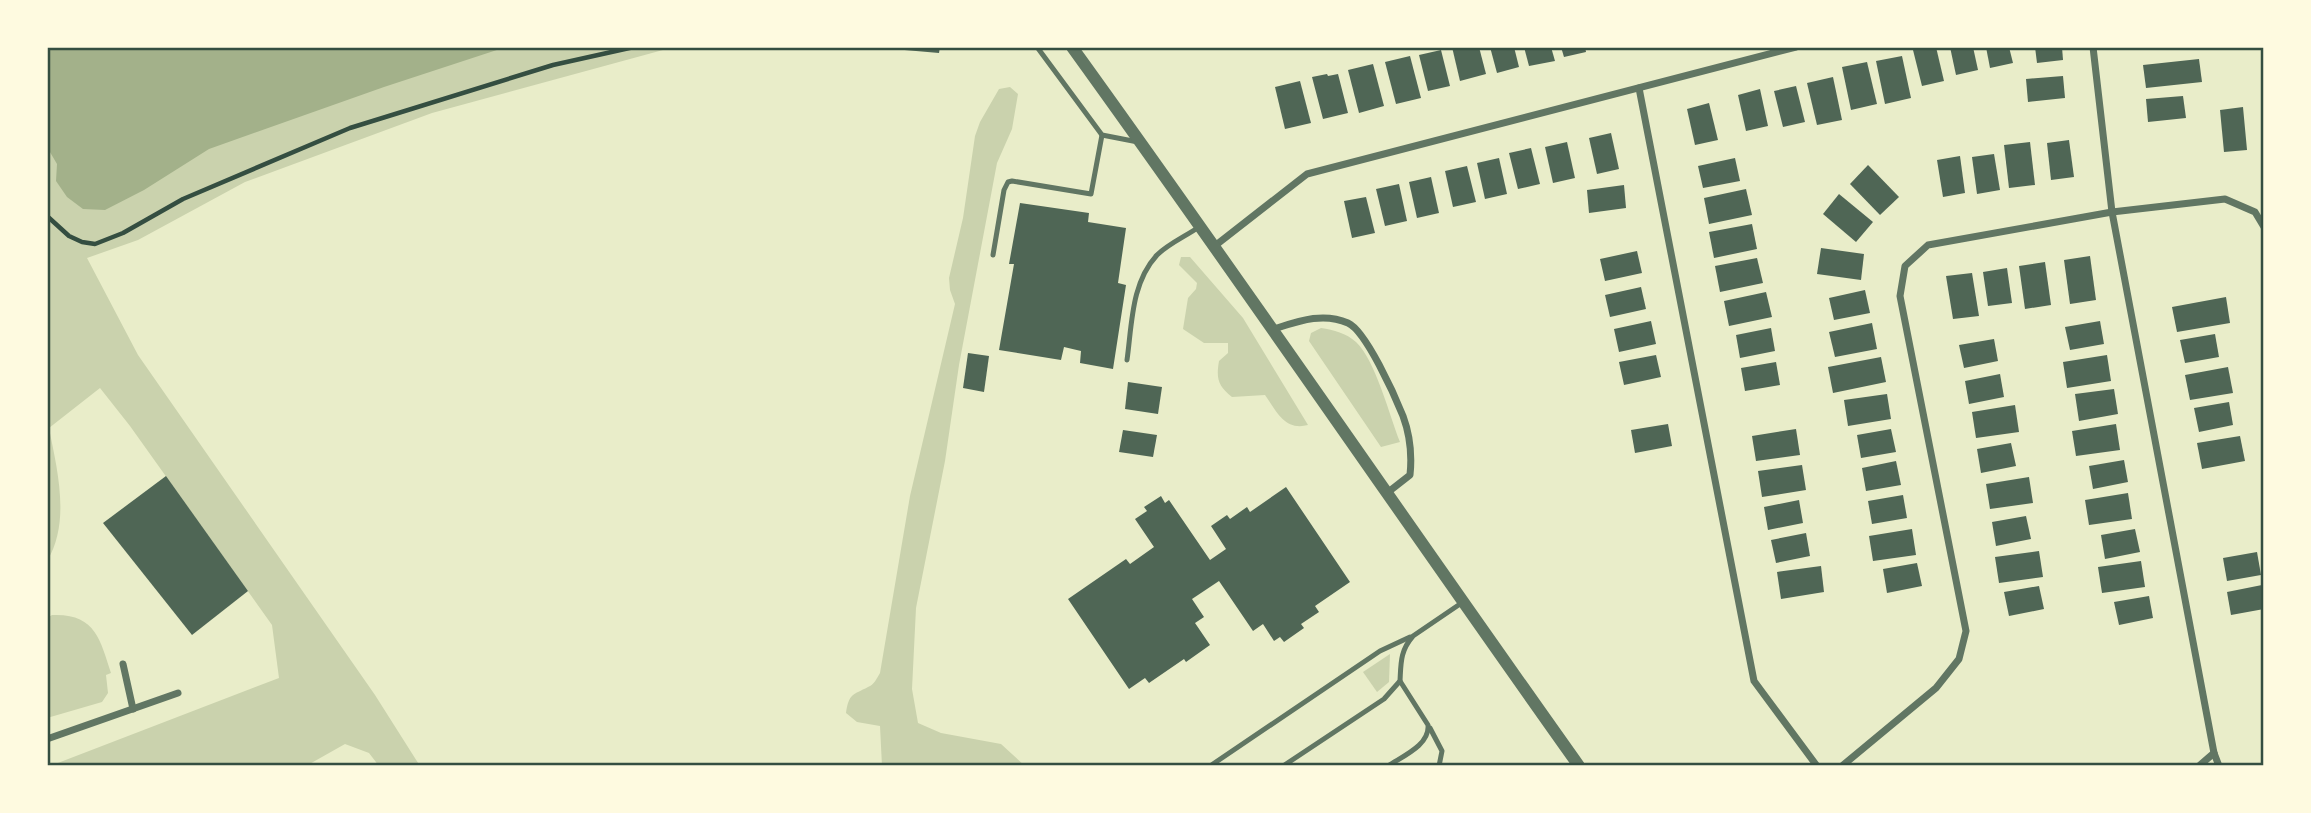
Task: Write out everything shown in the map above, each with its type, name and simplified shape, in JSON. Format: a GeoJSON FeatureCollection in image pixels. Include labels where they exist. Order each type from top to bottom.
{"type":"FeatureCollection","features":[{"type":"Feature","properties":{"kind":"street"},"geometry":{"type":"LineString","coordinates":[[1072,47],[1216,245],[1579,766]]}},
{"type":"Feature","properties":{"kind":"street"},"geometry":{"type":"LineString","coordinates":[[1216,245],[1307,174],[1796,47]]}},
{"type":"Feature","properties":{"kind":"street"},"geometry":{"type":"LineString","coordinates":[[2093,47],[2112,212],[2214,753],[2219,766]]}},
{"type":"Feature","properties":{"kind":"street"},"geometry":{"type":"LineString","coordinates":[[1639,88],[1755,681],[1817,766]]}},
{"type":"Feature","properties":{"kind":"street"},"geometry":{"type":"LineString","coordinates":[[1843,766],[1936,688],[1959,659],[1966,631],[1900,296],[1905,266],[1928,246],[2112,212],[2225,199],[2255,212],[2264,227]]}},
{"type":"Feature","properties":{"kind":"street"},"geometry":{"type":"LineString","coordinates":[[1274,329],[1318,317],[1351,324],[1364,336],[1403,418],[1412,458],[1410,475],[1387,493]]}},
{"type":"Feature","properties":{"kind":"street"},"geometry":{"type":"LineString","coordinates":[[123,664],[133,709]]}},
{"type":"Feature","properties":{"kind":"street"},"geometry":{"type":"LineString","coordinates":[[47,739],[178,693]]}},
{"type":"Feature","properties":{"kind":"street"},"geometry":{"type":"LineString","coordinates":[[2199,766],[2214,753]]}},
{"type":"Feature","properties":{"kind":"lane"},"geometry":{"type":"LineString","coordinates":[[1037,47],[1102,135],[1141,142]]}},
{"type":"Feature","properties":{"kind":"lane"},"geometry":{"type":"LineString","coordinates":[[993,255],[1003,190],[1008,182],[1091,194],[1102,135]]}},
{"type":"Feature","properties":{"kind":"lane"},"geometry":{"type":"LineString","coordinates":[[1127,360],[1136,293],[1145,271],[1158,254],[1201,226]]}},
{"type":"Feature","properties":{"kind":"lane"},"geometry":{"type":"LineString","coordinates":[[1210,766],[1380,651],[1413,636],[1463,602]]}},
{"type":"Feature","properties":{"kind":"lane"},"geometry":{"type":"LineString","coordinates":[[1413,636],[1402,651],[1400,681],[1441,751],[1439,766]]}},
{"type":"Feature","properties":{"kind":"lane"},"geometry":{"type":"LineString","coordinates":[[1283,766],[1384,699],[1400,681]]}},
{"type":"Feature","properties":{"kind":"lane"},"geometry":{"type":"LineString","coordinates":[[1388,766],[1422,743],[1429,730],[1428,725]]}},
{"type":"Feature","properties":{"kind":"path"},"geometry":{"type":"LineString","coordinates":[[47,216],[69,236],[95,244],[123,233],[183,199],[350,128],[553,65],[634,47]]}},
{"type":"Feature","properties":{"kind":"shaded area"},"geometry":{"type":"Polygon","coordinates":[[[47,47],[674,47],[432,113],[245,182],[138,240],[87,258],[138,355],[375,695],[420,766],[379,766],[369,753],[345,744],[306,766],[50,766],[279,678],[272,625],[100,388],[49,428],[58,478],[60,513],[59,530],[47,561],[47,47]]]}},
{"type":"Feature","properties":{"kind":"shaded area"},"geometry":{"type":"Polygon","coordinates":[[[47,47],[506,47],[209,149],[144,190],[105,210],[83,209],[67,197],[56,181],[57,164],[47,147],[47,47]]]}},
{"type":"Feature","properties":{"kind":"shaded area"},"geometry":{"type":"Polygon","coordinates":[[[1010,87],[1018,94],[1012,129],[997,163],[959,365],[945,461],[916,608],[912,689],[918,723],[941,733],[1001,744],[1025,766],[882,766],[880,726],[857,722],[846,713],[847,706],[852,696],[872,685],[880,673],[910,496],[955,304],[949,278],[963,218],[975,136],[999,89],[1010,87]]]}},
{"type":"Feature","properties":{"kind":"shaded area"},"geometry":{"type":"Polygon","coordinates":[[[1181,257],[1190,257],[1243,318],[1308,425],[1287,423],[1265,395],[1232,397],[1224,389],[1219,382],[1218,367],[1219,361],[1228,353],[1228,343],[1204,343],[1183,329],[1188,298],[1196,289],[1197,283],[1179,265],[1181,257]]]}},
{"type":"Feature","properties":{"kind":"shaded area"},"geometry":{"type":"Polygon","coordinates":[[[1321,328],[1348,336],[1363,350],[1376,375],[1400,442],[1381,447],[1309,341],[1311,333],[1321,328]]]}},
{"type":"Feature","properties":{"kind":"shaded area"},"geometry":{"type":"Polygon","coordinates":[[[52,615],[78,618],[94,630],[111,673],[106,675],[108,693],[102,702],[47,718],[47,618],[52,615]]]}},
{"type":"Feature","properties":{"kind":"shaded area"},"geometry":{"type":"Polygon","coordinates":[[[1390,654],[1389,682],[1377,692],[1363,672],[1390,654]]]}},
{"type":"Feature","properties":{"kind":"building"},"geometry":{"type":"Polygon","coordinates":[[[893,47],[940,47],[939,53],[893,47]]]}},
{"type":"Feature","properties":{"kind":"building"},"geometry":{"type":"Polygon","coordinates":[[[1452,47],[1479,47],[1486,74],[1460,81],[1452,47]]]}},
{"type":"Feature","properties":{"kind":"building"},"geometry":{"type":"Polygon","coordinates":[[[1490,47],[1514,47],[1519,67],[1497,73],[1490,47]]]}},
{"type":"Feature","properties":{"kind":"building"},"geometry":{"type":"Polygon","coordinates":[[[1524,47],[1551,47],[1555,61],[1529,66],[1524,47]]]}},
{"type":"Feature","properties":{"kind":"building"},"geometry":{"type":"Polygon","coordinates":[[[1561,47],[1585,47],[1586,52],[1564,57],[1561,47]]]}},
{"type":"Feature","properties":{"kind":"building"},"geometry":{"type":"Polygon","coordinates":[[[1936,47],[1944,81],[1922,86],[1913,50],[1936,47]]]}},
{"type":"Feature","properties":{"kind":"building"},"geometry":{"type":"Polygon","coordinates":[[[1950,47],[1973,47],[1978,70],[1956,75],[1950,47]]]}},
{"type":"Feature","properties":{"kind":"building"},"geometry":{"type":"Polygon","coordinates":[[[1986,47],[2009,47],[2013,63],[1990,68],[1986,47]]]}},
{"type":"Feature","properties":{"kind":"building"},"geometry":{"type":"Polygon","coordinates":[[[2035,47],[2062,47],[2063,60],[2037,63],[2035,47]]]}},
{"type":"Feature","properties":{"kind":"building"},"geometry":{"type":"Polygon","coordinates":[[[1441,50],[1450,86],[1428,91],[1419,55],[1441,50]]]}},
{"type":"Feature","properties":{"kind":"building"},"geometry":{"type":"Polygon","coordinates":[[[1410,56],[1421,98],[1396,104],[1385,62],[1410,56]]]}},
{"type":"Feature","properties":{"kind":"building"},"geometry":{"type":"Polygon","coordinates":[[[1902,56],[1911,98],[1885,104],[1876,61],[1902,56]]]}},
{"type":"Feature","properties":{"kind":"building"},"geometry":{"type":"Polygon","coordinates":[[[2199,59],[2202,82],[2146,88],[2143,65],[2199,59]]]}},
{"type":"Feature","properties":{"kind":"building"},"geometry":{"type":"Polygon","coordinates":[[[1867,62],[1877,104],[1851,110],[1842,67],[1867,62]]]}},
{"type":"Feature","properties":{"kind":"building"},"geometry":{"type":"Polygon","coordinates":[[[1373,64],[1384,106],[1359,113],[1348,70],[1373,64]]]}},
{"type":"Feature","properties":{"kind":"building"},"geometry":{"type":"Polygon","coordinates":[[[1338,74],[1348,113],[1323,119],[1312,77],[1338,74]]]}},
{"type":"Feature","properties":{"kind":"building"},"geometry":{"type":"Polygon","coordinates":[[[2063,76],[2065,98],[2028,102],[2026,79],[2063,76]]]}},
{"type":"Feature","properties":{"kind":"building"},"geometry":{"type":"Polygon","coordinates":[[[1833,77],[1842,120],[1817,125],[1807,83],[1833,77]]]}},
{"type":"Feature","properties":{"kind":"building"},"geometry":{"type":"Polygon","coordinates":[[[1300,81],[1311,123],[1285,129],[1275,87],[1300,81]]]}},
{"type":"Feature","properties":{"kind":"building"},"geometry":{"type":"Polygon","coordinates":[[[1796,86],[1805,122],[1783,127],[1774,91],[1796,86]]]}},
{"type":"Feature","properties":{"kind":"building"},"geometry":{"type":"Polygon","coordinates":[[[1760,89],[1768,126],[1746,131],[1738,95],[1760,89]]]}},
{"type":"Feature","properties":{"kind":"building"},"geometry":{"type":"Polygon","coordinates":[[[2183,96],[2186,118],[2148,122],[2146,99],[2183,96]]]}},
{"type":"Feature","properties":{"kind":"building"},"geometry":{"type":"Polygon","coordinates":[[[1709,103],[1718,140],[1695,145],[1687,109],[1709,103]]]}},
{"type":"Feature","properties":{"kind":"building"},"geometry":{"type":"Polygon","coordinates":[[[2243,107],[2247,150],[2224,152],[2220,110],[2243,107]]]}},
{"type":"Feature","properties":{"kind":"building"},"geometry":{"type":"Polygon","coordinates":[[[1611,133],[1619,169],[1597,174],[1589,138],[1611,133]]]}},
{"type":"Feature","properties":{"kind":"building"},"geometry":{"type":"Polygon","coordinates":[[[2069,140],[2074,177],[2051,180],[2047,143],[2069,140]]]}},
{"type":"Feature","properties":{"kind":"building"},"geometry":{"type":"Polygon","coordinates":[[[1567,142],[1575,178],[1553,183],[1545,147],[1567,142]]]}},
{"type":"Feature","properties":{"kind":"building"},"geometry":{"type":"Polygon","coordinates":[[[2030,142],[2035,185],[2009,188],[2004,145],[2030,142]]]}},
{"type":"Feature","properties":{"kind":"building"},"geometry":{"type":"Polygon","coordinates":[[[1531,148],[1540,184],[1518,189],[1509,153],[1531,148]]]}},
{"type":"Feature","properties":{"kind":"building"},"geometry":{"type":"Polygon","coordinates":[[[1994,154],[2000,190],[1977,194],[1972,157],[1994,154]]]}},
{"type":"Feature","properties":{"kind":"building"},"geometry":{"type":"Polygon","coordinates":[[[1960,156],[1965,193],[1943,197],[1937,160],[1960,156]]]}},
{"type":"Feature","properties":{"kind":"building"},"geometry":{"type":"Polygon","coordinates":[[[1499,158],[1507,194],[1485,199],[1477,163],[1499,158]]]}},
{"type":"Feature","properties":{"kind":"building"},"geometry":{"type":"Polygon","coordinates":[[[1735,158],[1740,181],[1703,188],[1698,166],[1735,158]]]}},
{"type":"Feature","properties":{"kind":"building"},"geometry":{"type":"Polygon","coordinates":[[[1868,165],[1899,197],[1880,215],[1850,184],[1868,165]]]}},
{"type":"Feature","properties":{"kind":"building"},"geometry":{"type":"Polygon","coordinates":[[[1467,166],[1476,202],[1453,207],[1445,171],[1467,166]]]}},
{"type":"Feature","properties":{"kind":"building"},"geometry":{"type":"Polygon","coordinates":[[[1431,177],[1439,213],[1417,218],[1409,182],[1431,177]]]}},
{"type":"Feature","properties":{"kind":"building"},"geometry":{"type":"Polygon","coordinates":[[[1399,184],[1407,221],[1385,226],[1376,189],[1399,184]]]}},
{"type":"Feature","properties":{"kind":"building"},"geometry":{"type":"Polygon","coordinates":[[[1624,185],[1626,208],[1589,213],[1587,190],[1624,185]]]}},
{"type":"Feature","properties":{"kind":"building"},"geometry":{"type":"Polygon","coordinates":[[[1746,189],[1752,215],[1709,224],[1704,198],[1746,189]]]}},
{"type":"Feature","properties":{"kind":"building"},"geometry":{"type":"Polygon","coordinates":[[[1839,194],[1873,222],[1856,242],[1823,214],[1839,194]]]}},
{"type":"Feature","properties":{"kind":"building"},"geometry":{"type":"Polygon","coordinates":[[[1366,197],[1375,233],[1352,238],[1344,201],[1366,197]]]}},
{"type":"Feature","properties":{"kind":"building"},"geometry":{"type":"Polygon","coordinates":[[[1020,203],[1089,213],[1088,222],[1126,228],[1118,283],[1126,285],[1113,369],[1080,363],[1081,351],[1064,347],[1061,360],[999,350],[1014,264],[1009,264],[1020,203]]]}},
{"type":"Feature","properties":{"kind":"building"},"geometry":{"type":"Polygon","coordinates":[[[1752,224],[1757,249],[1714,258],[1709,232],[1752,224]]]}},
{"type":"Feature","properties":{"kind":"building"},"geometry":{"type":"Polygon","coordinates":[[[1821,248],[1864,254],[1861,280],[1817,274],[1821,248]]]}},
{"type":"Feature","properties":{"kind":"building"},"geometry":{"type":"Polygon","coordinates":[[[1637,251],[1642,273],[1605,281],[1600,259],[1637,251]]]}},
{"type":"Feature","properties":{"kind":"building"},"geometry":{"type":"Polygon","coordinates":[[[2090,256],[2096,300],[2070,304],[2064,260],[2090,256]]]}},
{"type":"Feature","properties":{"kind":"building"},"geometry":{"type":"Polygon","coordinates":[[[1757,258],[1763,283],[1720,292],[1715,266],[1757,258]]]}},
{"type":"Feature","properties":{"kind":"building"},"geometry":{"type":"Polygon","coordinates":[[[2045,262],[2051,305],[2025,309],[2019,266],[2045,262]]]}},
{"type":"Feature","properties":{"kind":"building"},"geometry":{"type":"Polygon","coordinates":[[[2007,268],[2012,303],[1988,306],[1983,272],[2007,268]]]}},
{"type":"Feature","properties":{"kind":"building"},"geometry":{"type":"Polygon","coordinates":[[[1972,273],[1979,316],[1953,319],[1946,276],[1972,273]]]}},
{"type":"Feature","properties":{"kind":"building"},"geometry":{"type":"Polygon","coordinates":[[[1641,287],[1646,309],[1610,317],[1605,295],[1641,287]]]}},
{"type":"Feature","properties":{"kind":"building"},"geometry":{"type":"Polygon","coordinates":[[[1865,290],[1870,313],[1834,320],[1829,298],[1865,290]]]}},
{"type":"Feature","properties":{"kind":"building"},"geometry":{"type":"Polygon","coordinates":[[[1766,292],[1772,317],[1729,326],[1724,301],[1766,292]]]}},
{"type":"Feature","properties":{"kind":"building"},"geometry":{"type":"Polygon","coordinates":[[[2226,297],[2230,323],[2177,332],[2172,307],[2226,297]]]}},
{"type":"Feature","properties":{"kind":"building"},"geometry":{"type":"Polygon","coordinates":[[[1651,321],[1656,344],[1619,352],[1614,329],[1651,321]]]}},
{"type":"Feature","properties":{"kind":"building"},"geometry":{"type":"Polygon","coordinates":[[[2100,321],[2104,344],[2070,350],[2065,327],[2100,321]]]}},
{"type":"Feature","properties":{"kind":"building"},"geometry":{"type":"Polygon","coordinates":[[[1872,323],[1877,349],[1835,357],[1829,332],[1872,323]]]}},
{"type":"Feature","properties":{"kind":"building"},"geometry":{"type":"Polygon","coordinates":[[[1771,328],[1775,351],[1740,358],[1736,335],[1771,328]]]}},
{"type":"Feature","properties":{"kind":"building"},"geometry":{"type":"Polygon","coordinates":[[[2215,334],[2219,357],[2185,363],[2180,340],[2215,334]]]}},
{"type":"Feature","properties":{"kind":"building"},"geometry":{"type":"Polygon","coordinates":[[[1994,339],[1998,361],[1964,368],[1959,345],[1994,339]]]}},
{"type":"Feature","properties":{"kind":"building"},"geometry":{"type":"Polygon","coordinates":[[[968,353],[989,356],[984,392],[963,388],[968,353]]]}},
{"type":"Feature","properties":{"kind":"building"},"geometry":{"type":"Polygon","coordinates":[[[1656,355],[1661,377],[1624,385],[1619,362],[1656,355]]]}},
{"type":"Feature","properties":{"kind":"building"},"geometry":{"type":"Polygon","coordinates":[[[2107,355],[2111,381],[2067,388],[2063,362],[2107,355]]]}},
{"type":"Feature","properties":{"kind":"building"},"geometry":{"type":"Polygon","coordinates":[[[1881,357],[1886,382],[1833,393],[1828,367],[1881,357]]]}},
{"type":"Feature","properties":{"kind":"building"},"geometry":{"type":"Polygon","coordinates":[[[1776,362],[1780,385],[1745,391],[1741,368],[1776,362]]]}},
{"type":"Feature","properties":{"kind":"building"},"geometry":{"type":"Polygon","coordinates":[[[2228,367],[2233,393],[2190,400],[2185,375],[2228,367]]]}},
{"type":"Feature","properties":{"kind":"building"},"geometry":{"type":"Polygon","coordinates":[[[2000,374],[2004,397],[1969,404],[1965,381],[2000,374]]]}},
{"type":"Feature","properties":{"kind":"building"},"geometry":{"type":"Polygon","coordinates":[[[1128,382],[1162,387],[1158,414],[1125,409],[1128,382]]]}},
{"type":"Feature","properties":{"kind":"building"},"geometry":{"type":"Polygon","coordinates":[[[2114,389],[2118,414],[2079,421],[2075,394],[2114,389]]]}},
{"type":"Feature","properties":{"kind":"building"},"geometry":{"type":"Polygon","coordinates":[[[1887,394],[1891,419],[1848,426],[1844,400],[1887,394]]]}},
{"type":"Feature","properties":{"kind":"building"},"geometry":{"type":"Polygon","coordinates":[[[2229,402],[2233,425],[2199,432],[2194,408],[2229,402]]]}},
{"type":"Feature","properties":{"kind":"building"},"geometry":{"type":"Polygon","coordinates":[[[2015,405],[2019,432],[1976,438],[1972,412],[2015,405]]]}},
{"type":"Feature","properties":{"kind":"building"},"geometry":{"type":"Polygon","coordinates":[[[1668,424],[1672,446],[1635,453],[1631,430],[1668,424]]]}},
{"type":"Feature","properties":{"kind":"building"},"geometry":{"type":"Polygon","coordinates":[[[2116,424],[2120,450],[2076,456],[2072,431],[2116,424]]]}},
{"type":"Feature","properties":{"kind":"building"},"geometry":{"type":"Polygon","coordinates":[[[1796,429],[1800,455],[1756,461],[1752,436],[1796,429]]]}},
{"type":"Feature","properties":{"kind":"building"},"geometry":{"type":"Polygon","coordinates":[[[1891,429],[1896,452],[1861,458],[1857,435],[1891,429]]]}},
{"type":"Feature","properties":{"kind":"building"},"geometry":{"type":"Polygon","coordinates":[[[1123,430],[1157,435],[1153,457],[1119,452],[1123,430]]]}},
{"type":"Feature","properties":{"kind":"building"},"geometry":{"type":"Polygon","coordinates":[[[2240,436],[2245,461],[2202,469],[2197,443],[2240,436]]]}},
{"type":"Feature","properties":{"kind":"building"},"geometry":{"type":"Polygon","coordinates":[[[2011,443],[2016,466],[1981,473],[1977,449],[2011,443]]]}},
{"type":"Feature","properties":{"kind":"building"},"geometry":{"type":"Polygon","coordinates":[[[2124,460],[2128,482],[2093,489],[2089,466],[2124,460]]]}},
{"type":"Feature","properties":{"kind":"building"},"geometry":{"type":"Polygon","coordinates":[[[1896,461],[1901,485],[1866,491],[1862,468],[1896,461]]]}},
{"type":"Feature","properties":{"kind":"building"},"geometry":{"type":"Polygon","coordinates":[[[1802,465],[1806,490],[1762,497],[1758,471],[1802,465]]]}},
{"type":"Feature","properties":{"kind":"building"},"geometry":{"type":"Polygon","coordinates":[[[166,476],[248,591],[192,635],[103,523],[166,476]]]}},
{"type":"Feature","properties":{"kind":"building"},"geometry":{"type":"Polygon","coordinates":[[[2029,477],[2033,503],[1990,509],[1986,484],[2029,477]]]}},
{"type":"Feature","properties":{"kind":"building"},"geometry":{"type":"Polygon","coordinates":[[[1286,487],[1350,582],[1315,606],[1319,612],[1301,624],[1304,628],[1284,642],[1280,637],[1274,641],[1263,624],[1253,631],[1219,581],[1192,599],[1204,617],[1195,623],[1210,645],[1149,683],[1145,678],[1129,689],[1068,599],[1126,559],[1130,564],[1154,547],[1135,519],[1147,511],[1144,507],[1161,496],[1165,503],[1169,500],[1210,560],[1226,549],[1211,526],[1227,515],[1230,519],[1247,507],[1250,512],[1286,487]]]}},
{"type":"Feature","properties":{"kind":"building"},"geometry":{"type":"Polygon","coordinates":[[[2128,493],[2132,519],[2089,525],[2085,500],[2128,493]]]}},
{"type":"Feature","properties":{"kind":"building"},"geometry":{"type":"Polygon","coordinates":[[[1903,495],[1907,518],[1872,524],[1868,501],[1903,495]]]}},
{"type":"Feature","properties":{"kind":"building"},"geometry":{"type":"Polygon","coordinates":[[[1799,500],[1803,523],[1768,530],[1764,507],[1799,500]]]}},
{"type":"Feature","properties":{"kind":"building"},"geometry":{"type":"Polygon","coordinates":[[[2026,516],[2031,539],[1996,546],[1992,522],[2026,516]]]}},
{"type":"Feature","properties":{"kind":"building"},"geometry":{"type":"Polygon","coordinates":[[[1912,529],[1916,555],[1873,561],[1869,536],[1912,529]]]}},
{"type":"Feature","properties":{"kind":"building"},"geometry":{"type":"Polygon","coordinates":[[[2135,529],[2140,552],[2105,559],[2101,535],[2135,529]]]}},
{"type":"Feature","properties":{"kind":"building"},"geometry":{"type":"Polygon","coordinates":[[[1806,533],[1810,556],[1776,563],[1771,540],[1806,533]]]}},
{"type":"Feature","properties":{"kind":"building"},"geometry":{"type":"Polygon","coordinates":[[[2039,551],[2043,577],[1999,583],[1995,557],[2039,551]]]}},
{"type":"Feature","properties":{"kind":"building"},"geometry":{"type":"Polygon","coordinates":[[[2257,552],[2261,575],[2227,581],[2223,558],[2257,552]]]}},
{"type":"Feature","properties":{"kind":"building"},"geometry":{"type":"Polygon","coordinates":[[[2141,561],[2145,587],[2102,593],[2098,567],[2141,561]]]}},
{"type":"Feature","properties":{"kind":"building"},"geometry":{"type":"Polygon","coordinates":[[[1917,563],[1922,586],[1887,593],[1883,569],[1917,563]]]}},
{"type":"Feature","properties":{"kind":"building"},"geometry":{"type":"Polygon","coordinates":[[[1821,566],[1824,592],[1781,599],[1777,572],[1821,566]]]}},
{"type":"Feature","properties":{"kind":"building"},"geometry":{"type":"Polygon","coordinates":[[[2262,585],[2264,609],[2231,615],[2227,592],[2262,585]]]}},
{"type":"Feature","properties":{"kind":"building"},"geometry":{"type":"Polygon","coordinates":[[[2039,586],[2044,609],[2009,616],[2004,592],[2039,586]]]}},
{"type":"Feature","properties":{"kind":"building"},"geometry":{"type":"Polygon","coordinates":[[[2149,596],[2153,618],[2119,625],[2114,602],[2149,596]]]}}]}
